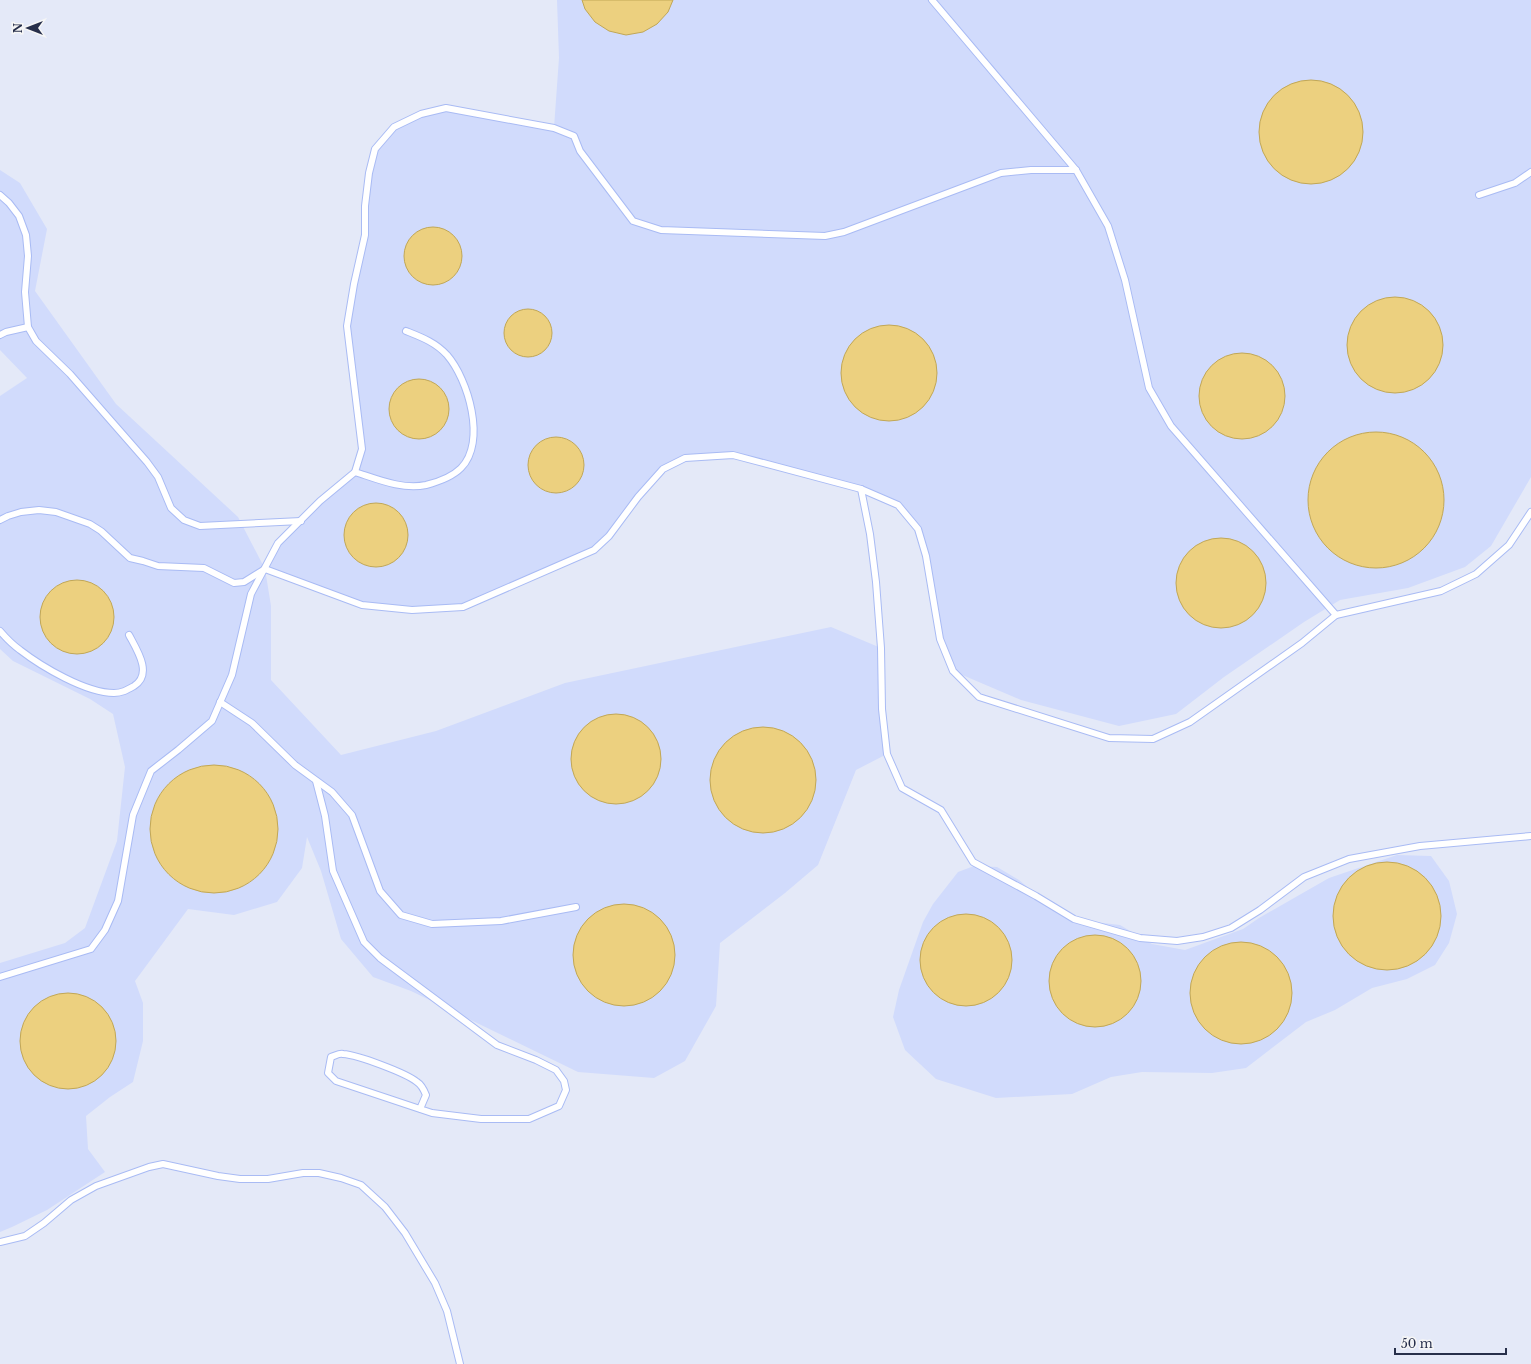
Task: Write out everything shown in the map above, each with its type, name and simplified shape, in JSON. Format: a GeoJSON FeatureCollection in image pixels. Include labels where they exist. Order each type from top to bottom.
{"type":"FeatureCollection","features":[{"type":"Feature","properties":{"kind":"lane"},"geometry":{"type":"LineString","coordinates":[[932,0],[1076,170],[1108,226],[1125,280],[1149,388],[1171,426],[1336,615]]}},
{"type":"Feature","properties":{"kind":"lane"},"geometry":{"type":"LineString","coordinates":[[0,977],[91,949],[105,930],[118,901],[133,815],[151,771],[212,721],[232,675],[251,594],[278,544],[320,501],[355,472],[362,449],[348,326],[354,284],[365,235],[365,206],[369,173],[375,149],[394,127],[421,114],[446,108],[554,128],[574,136],[580,151],[633,221],[662,230],[714,231],[785,236],[825,236],[844,232],[1001,173],[1031,170],[1076,170]]}},
{"type":"Feature","properties":{"kind":"lane"},"geometry":{"type":"LineString","coordinates":[[1479,195],[1515,183],[1531,172]]}},
{"type":"Feature","properties":{"kind":"lane"},"geometry":{"type":"LineString","coordinates":[[0,195],[9,203],[19,216],[26,235],[28,256],[25,292],[28,327],[36,341],[70,374],[147,462],[158,477],[171,508],[184,520],[200,526],[301,521]]}},
{"type":"Feature","properties":{"kind":"lane"},"geometry":{"type":"LineString","coordinates":[[0,335],[6,332],[28,327]]}},
{"type":"Feature","properties":{"kind":"lane"},"geometry":{"type":"LineString","coordinates":[[355,472],[391,483],[410,486],[425,485],[444,479],[462,467],[470,453],[474,441],[473,423],[468,393],[460,374],[447,355],[430,341],[406,331]]}},
{"type":"Feature","properties":{"kind":"lane"},"geometry":{"type":"LineString","coordinates":[[265,569],[362,606],[412,610],[463,608],[594,550],[609,536],[638,497],[663,469],[685,458],[733,455],[861,490],[898,505],[918,529],[926,556],[940,639],[953,671],[979,697],[1109,738],[1153,739],[1190,722],[1302,643],[1336,615],[1441,591],[1476,574],[1508,545],[1531,512]]}},
{"type":"Feature","properties":{"kind":"lane"},"geometry":{"type":"LineString","coordinates":[[861,490],[870,534],[876,582],[881,648],[882,709],[888,754],[902,788],[941,810],[973,862],[1036,896],[1074,919],[1140,938],[1176,941],[1203,938],[1231,928],[1260,910],[1304,877],[1349,859],[1420,846],[1531,836]]}},
{"type":"Feature","properties":{"kind":"lane"},"geometry":{"type":"LineString","coordinates":[[0,520],[21,512],[40,510],[56,512],[90,524],[102,531],[130,558],[143,560],[158,566],[204,568],[234,583],[244,582],[265,569]]}},
{"type":"Feature","properties":{"kind":"lane"},"geometry":{"type":"LineString","coordinates":[[0,631],[19,650],[59,674],[89,688],[114,693],[125,691],[140,682],[143,672],[140,655],[129,635]]}},
{"type":"Feature","properties":{"kind":"lane"},"geometry":{"type":"LineString","coordinates":[[220,702],[252,724],[295,765],[332,792],[352,815],[380,890],[401,915],[432,924],[501,921],[576,907]]}},
{"type":"Feature","properties":{"kind":"lane"},"geometry":{"type":"LineString","coordinates":[[316,781],[325,816],[333,871],[364,942],[380,958],[497,1045],[536,1060],[556,1070],[564,1080],[566,1090],[559,1106],[529,1119],[481,1119],[432,1113],[420,1109],[336,1080],[328,1073],[331,1057],[342,1054],[361,1058],[406,1075],[418,1082],[424,1089],[426,1095],[420,1109]]}},
{"type":"Feature","properties":{"kind":"lane"},"geometry":{"type":"LineString","coordinates":[[0,1242],[25,1236],[71,1200],[96,1186],[149,1167],[163,1164],[218,1176],[240,1178],[268,1178],[303,1173],[319,1173],[341,1178],[361,1185],[385,1207],[405,1233],[435,1283],[447,1311],[460,1364]]}},
{"type":"Feature","properties":{"kind":"shaded area"},"geometry":{"type":"Polygon","coordinates":[[[557,0],[1531,0],[1531,477],[1491,546],[1465,567],[1408,588],[1340,600],[1304,622],[1224,677],[1176,714],[1119,726],[1021,700],[953,671],[940,639],[918,529],[898,505],[861,489],[733,455],[685,458],[663,469],[594,550],[463,607],[412,610],[362,605],[265,569],[278,543],[355,472],[362,449],[347,326],[365,235],[365,206],[375,149],[394,127],[446,108],[554,128],[559,58],[557,0]]]}},
{"type":"Feature","properties":{"kind":"shaded area"},"geometry":{"type":"Polygon","coordinates":[[[0,170],[20,183],[47,229],[35,291],[116,404],[238,517],[265,569],[271,606],[271,680],[341,755],[436,731],[565,683],[831,627],[881,648],[887,754],[856,770],[818,865],[785,893],[720,943],[716,1006],[685,1061],[654,1078],[578,1072],[411,991],[373,977],[341,939],[321,871],[307,837],[302,868],[277,902],[234,915],[188,909],[135,981],[143,1003],[143,1041],[133,1082],[110,1097],[86,1116],[88,1149],[105,1172],[47,1210],[0,1232],[0,963],[65,943],[85,928],[117,841],[125,767],[113,714],[90,699],[13,661],[0,649],[0,396],[27,378],[0,350],[0,170]]]}},
{"type":"Feature","properties":{"kind":"shaded area"},"geometry":{"type":"Polygon","coordinates":[[[1397,855],[1431,856],[1449,881],[1457,914],[1449,943],[1435,965],[1407,979],[1372,988],[1335,1010],[1306,1022],[1246,1068],[1212,1073],[1142,1072],[1111,1077],[1072,1094],[996,1098],[936,1079],[905,1050],[893,1017],[899,990],[923,922],[933,904],[958,872],[974,866],[997,867],[1019,880],[1054,909],[1086,921],[1120,925],[1152,944],[1185,950],[1243,929],[1259,918],[1329,878],[1397,855]]]}},
{"type":"Feature","properties":{"kind":"building"},"geometry":{"type":"Polygon","coordinates":[[[582,0],[673,0],[668,12],[657,24],[643,32],[626,35],[609,31],[595,22],[585,9],[582,0]]]}},
{"type":"Feature","properties":{"kind":"building"},"geometry":{"type":"Polygon","coordinates":[[[1311,80],[1331,84],[1348,95],[1359,112],[1363,132],[1359,152],[1348,169],[1331,180],[1311,184],[1291,180],[1274,169],[1263,152],[1259,132],[1263,112],[1274,95],[1291,84],[1311,80]]]}},
{"type":"Feature","properties":{"kind":"building"},"geometry":{"type":"Polygon","coordinates":[[[433,227],[444,229],[457,240],[460,245],[462,256],[460,267],[449,280],[444,283],[433,285],[422,283],[409,272],[406,267],[404,256],[406,245],[417,232],[422,229],[433,227]]]}},
{"type":"Feature","properties":{"kind":"building"},"geometry":{"type":"Polygon","coordinates":[[[1395,297],[1413,301],[1422,305],[1429,311],[1435,318],[1439,327],[1443,345],[1439,363],[1435,372],[1429,379],[1422,385],[1413,389],[1395,393],[1377,389],[1368,385],[1361,379],[1355,372],[1351,363],[1347,345],[1351,327],[1355,318],[1361,311],[1368,305],[1377,301],[1395,297]]]}},
{"type":"Feature","properties":{"kind":"building"},"geometry":{"type":"Polygon","coordinates":[[[523,309],[533,309],[545,316],[552,328],[552,338],[545,350],[533,357],[523,357],[515,353],[508,346],[504,338],[504,328],[508,320],[515,313],[523,309]]]}},
{"type":"Feature","properties":{"kind":"building"},"geometry":{"type":"Polygon","coordinates":[[[889,325],[907,329],[923,339],[933,355],[937,373],[933,391],[923,407],[907,417],[889,421],[871,417],[855,407],[845,391],[841,373],[845,355],[855,339],[871,329],[889,325]]]}},
{"type":"Feature","properties":{"kind":"building"},"geometry":{"type":"Polygon","coordinates":[[[1242,353],[1259,356],[1273,365],[1282,379],[1285,396],[1282,413],[1273,427],[1259,436],[1242,439],[1225,436],[1211,427],[1202,413],[1199,396],[1202,379],[1211,365],[1225,356],[1242,353]]]}},
{"type":"Feature","properties":{"kind":"building"},"geometry":{"type":"Polygon","coordinates":[[[413,379],[425,379],[436,384],[444,392],[449,403],[447,421],[436,434],[425,439],[413,439],[402,434],[394,426],[389,415],[389,403],[394,392],[402,384],[413,379]]]}},
{"type":"Feature","properties":{"kind":"building"},"geometry":{"type":"Polygon","coordinates":[[[1369,432],[1383,432],[1402,437],[1414,443],[1429,457],[1439,474],[1443,487],[1443,513],[1439,526],[1433,538],[1419,553],[1414,557],[1396,565],[1383,568],[1369,568],[1350,563],[1338,557],[1323,543],[1319,538],[1311,520],[1308,507],[1308,493],[1313,474],[1319,462],[1333,447],[1338,443],[1356,435],[1369,432]]]}},
{"type":"Feature","properties":{"kind":"building"},"geometry":{"type":"Polygon","coordinates":[[[550,437],[562,437],[572,441],[580,449],[584,459],[584,471],[580,481],[572,489],[562,493],[550,493],[540,489],[532,481],[528,471],[528,459],[532,449],[540,441],[550,437]]]}},
{"type":"Feature","properties":{"kind":"building"},"geometry":{"type":"Polygon","coordinates":[[[376,503],[394,509],[402,517],[408,535],[402,553],[394,561],[376,567],[358,561],[350,553],[344,535],[350,517],[358,509],[376,503]]]}},
{"type":"Feature","properties":{"kind":"building"},"geometry":{"type":"Polygon","coordinates":[[[1221,538],[1238,542],[1253,551],[1262,566],[1266,583],[1262,600],[1253,615],[1238,624],[1221,628],[1204,624],[1189,615],[1180,600],[1176,583],[1180,566],[1189,551],[1204,542],[1221,538]]]}},
{"type":"Feature","properties":{"kind":"building"},"geometry":{"type":"Polygon","coordinates":[[[77,580],[98,586],[108,596],[114,617],[108,638],[98,648],[77,654],[56,648],[46,638],[40,617],[46,596],[56,586],[77,580]]]}},
{"type":"Feature","properties":{"kind":"building"},"geometry":{"type":"Polygon","coordinates":[[[616,714],[633,717],[648,727],[658,742],[661,759],[658,776],[648,791],[633,801],[616,804],[599,801],[584,791],[574,776],[571,759],[574,742],[584,727],[599,717],[616,714]]]}},
{"type":"Feature","properties":{"kind":"building"},"geometry":{"type":"Polygon","coordinates":[[[763,727],[783,731],[800,743],[812,760],[816,780],[812,800],[800,817],[783,829],[763,833],[743,829],[726,817],[714,800],[710,780],[714,760],[726,743],[743,731],[763,727]]]}},
{"type":"Feature","properties":{"kind":"building"},"geometry":{"type":"Polygon","coordinates":[[[208,765],[220,765],[239,770],[255,779],[264,788],[273,804],[277,817],[277,841],[273,854],[264,870],[255,879],[233,890],[220,893],[208,893],[189,888],[173,879],[164,870],[153,848],[150,835],[150,823],[155,804],[164,788],[173,779],[195,768],[208,765]]]}},
{"type":"Feature","properties":{"kind":"building"},"geometry":{"type":"Polygon","coordinates":[[[1387,862],[1408,866],[1425,878],[1437,895],[1441,916],[1437,937],[1425,954],[1408,966],[1387,970],[1366,966],[1349,954],[1337,937],[1333,916],[1337,895],[1349,878],[1366,866],[1387,862]]]}},
{"type":"Feature","properties":{"kind":"building"},"geometry":{"type":"Polygon","coordinates":[[[624,904],[644,908],[652,912],[660,919],[667,927],[671,935],[675,955],[671,975],[667,983],[660,991],[652,998],[644,1002],[624,1006],[604,1002],[596,998],[588,991],[581,983],[577,975],[573,955],[577,935],[581,927],[588,919],[596,912],[604,908],[624,904]]]}},
{"type":"Feature","properties":{"kind":"building"},"geometry":{"type":"Polygon","coordinates":[[[966,914],[984,918],[998,928],[1008,942],[1012,960],[1008,978],[998,992],[984,1002],[966,1006],[948,1002],[934,992],[924,978],[920,960],[924,942],[934,928],[948,918],[966,914]]]}},
{"type":"Feature","properties":{"kind":"building"},"geometry":{"type":"Polygon","coordinates":[[[1095,935],[1113,938],[1128,948],[1138,963],[1141,981],[1138,999],[1128,1014],[1113,1024],[1095,1027],[1077,1024],[1062,1014],[1052,999],[1049,981],[1052,963],[1062,948],[1077,938],[1095,935]]]}},
{"type":"Feature","properties":{"kind":"building"},"geometry":{"type":"Polygon","coordinates":[[[1241,942],[1251,943],[1270,950],[1284,964],[1291,983],[1291,1003],[1284,1022],[1270,1036],[1251,1043],[1241,1044],[1231,1043],[1212,1036],[1198,1022],[1191,1003],[1190,993],[1191,983],[1198,964],[1212,950],[1231,943],[1241,942]]]}},
{"type":"Feature","properties":{"kind":"building"},"geometry":{"type":"Polygon","coordinates":[[[68,993],[86,997],[95,1001],[102,1007],[108,1014],[112,1023],[116,1041],[112,1059],[108,1068],[102,1075],[95,1081],[86,1085],[68,1089],[50,1085],[41,1081],[34,1075],[28,1068],[24,1059],[20,1041],[24,1023],[28,1014],[34,1007],[41,1001],[50,997],[68,993]]]}}]}
